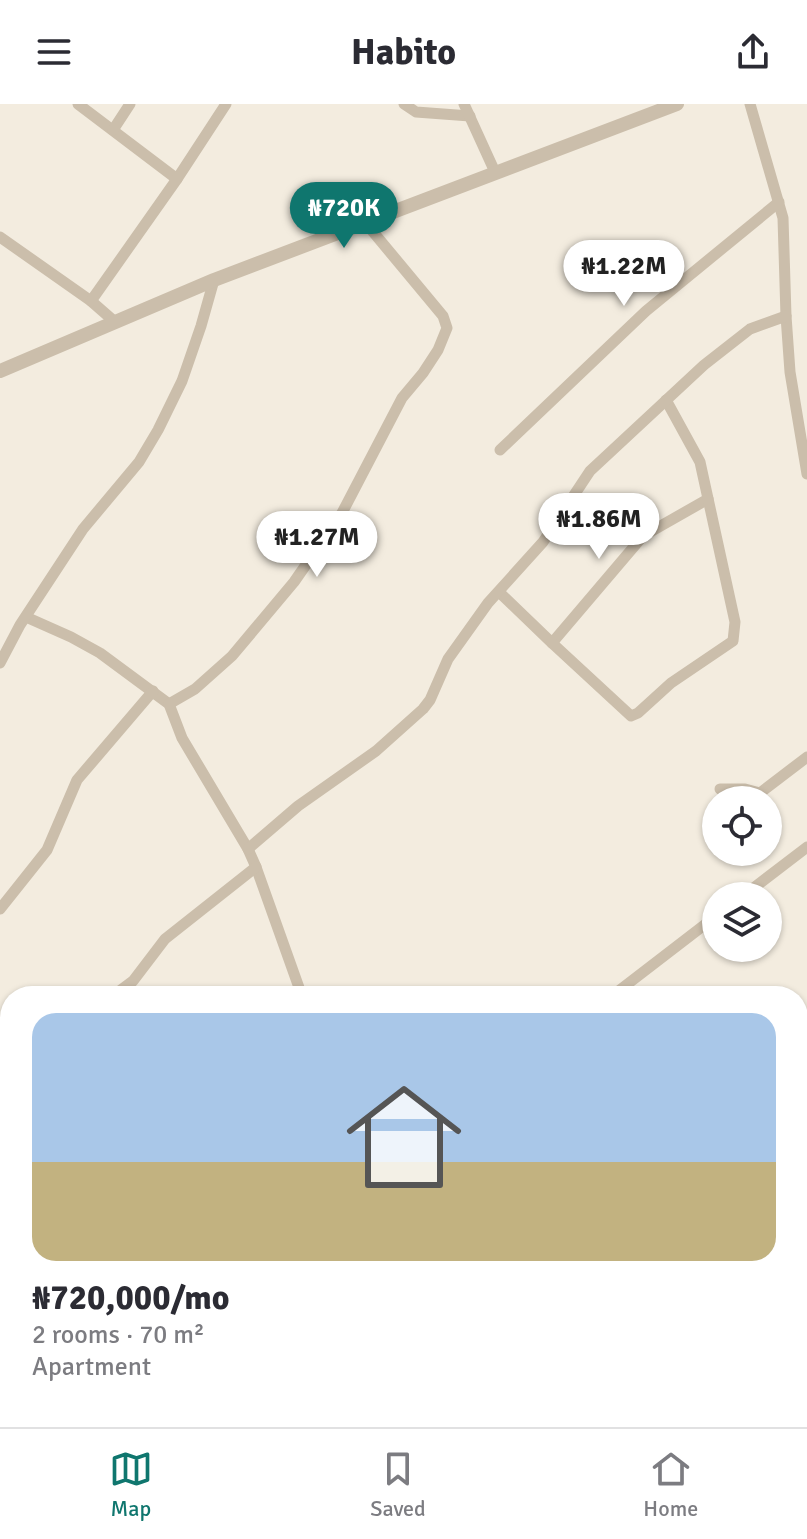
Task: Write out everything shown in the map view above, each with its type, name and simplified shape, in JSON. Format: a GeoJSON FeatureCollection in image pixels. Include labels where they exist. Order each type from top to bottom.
{"type":"FeatureCollection","features":[{"type":"Feature","properties":{"kind":"street"},"geometry":{"type":"LineString","coordinates":[[78,104],[177,179]]}},
{"type":"Feature","properties":{"kind":"street"},"geometry":{"type":"LineString","coordinates":[[113,130],[130,104]]}},
{"type":"Feature","properties":{"kind":"street"},"geometry":{"type":"LineString","coordinates":[[91,301],[226,104]]}},
{"type":"Feature","properties":{"kind":"street"},"geometry":{"type":"LineString","coordinates":[[404,104],[416,112],[470,116]]}},
{"type":"Feature","properties":{"kind":"street"},"geometry":{"type":"LineString","coordinates":[[464,104],[495,172]]}},
{"type":"Feature","properties":{"kind":"street"},"geometry":{"type":"LineString","coordinates":[[0,371],[214,280],[677,104]]}},
{"type":"Feature","properties":{"kind":"street"},"geometry":{"type":"LineString","coordinates":[[750,104],[783,218],[790,372],[807,474]]}},
{"type":"Feature","properties":{"kind":"street"},"geometry":{"type":"LineString","coordinates":[[500,450],[646,311],[779,202]]}},
{"type":"Feature","properties":{"kind":"street"},"geometry":{"type":"LineString","coordinates":[[169,704],[195,689],[232,656],[294,582],[342,513],[402,398],[423,373],[443,340],[447,328],[443,316],[364,221]]}},
{"type":"Feature","properties":{"kind":"street"},"geometry":{"type":"LineString","coordinates":[[0,237],[91,301],[115,322]]}},
{"type":"Feature","properties":{"kind":"street"},"geometry":{"type":"LineString","coordinates":[[0,663],[83,529],[139,462],[158,430],[182,381],[214,280]]}},
{"type":"Feature","properties":{"kind":"street"},"geometry":{"type":"LineString","coordinates":[[248,849],[298,806],[376,751],[423,709],[448,659],[488,603],[543,542],[590,471],[704,365],[750,329],[786,316]]}},
{"type":"Feature","properties":{"kind":"street"},"geometry":{"type":"LineString","coordinates":[[499,592],[631,716],[671,683],[733,641],[735,622],[700,462],[666,400]]}},
{"type":"Feature","properties":{"kind":"street"},"geometry":{"type":"LineString","coordinates":[[552,643],[643,536],[708,499]]}},
{"type":"Feature","properties":{"kind":"street"},"geometry":{"type":"LineString","coordinates":[[26,617],[100,653],[169,704],[182,738],[248,849],[298,986]]}},
{"type":"Feature","properties":{"kind":"street"},"geometry":{"type":"LineString","coordinates":[[0,909],[47,850],[77,780],[153,691]]}},
{"type":"Feature","properties":{"kind":"street"},"geometry":{"type":"LineString","coordinates":[[769,786],[807,757]]}},
{"type":"Feature","properties":{"kind":"street"},"geometry":{"type":"LineString","coordinates":[[761,882],[807,847]]}},
{"type":"Feature","properties":{"kind":"street"},"geometry":{"type":"LineString","coordinates":[[126,986],[165,939],[256,867]]}},
{"type":"Feature","properties":{"kind":"street"},"geometry":{"type":"LineString","coordinates":[[625,986],[702,927]]}}]}
